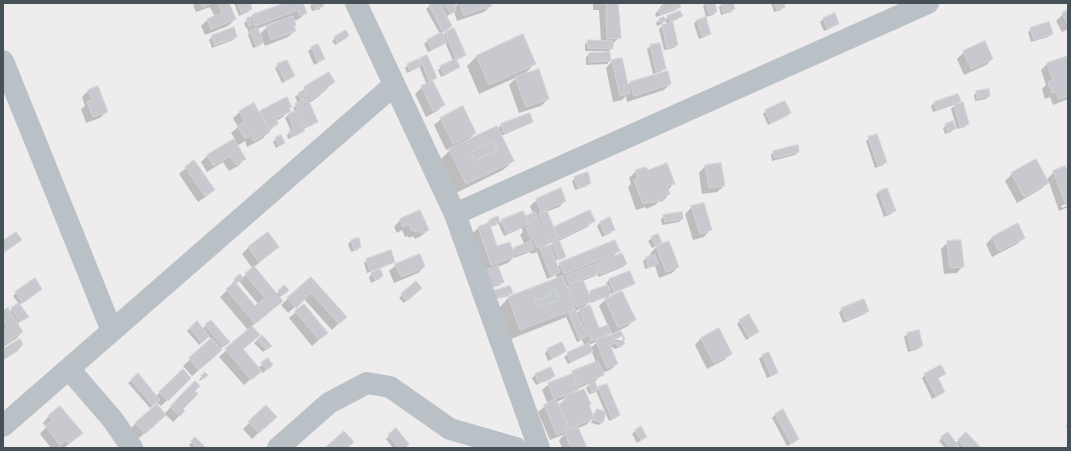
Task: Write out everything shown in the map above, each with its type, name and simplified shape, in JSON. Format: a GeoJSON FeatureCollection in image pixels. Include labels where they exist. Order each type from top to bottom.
{"type":"FeatureCollection","features":[{"type":"Feature","properties":{"kind":"street"},"geometry":{"type":"LineString","coordinates":[[356,3],[455,214],[539,448]]}},
{"type":"Feature","properties":{"kind":"street"},"geometry":{"type":"LineString","coordinates":[[455,214],[928,3]]}},
{"type":"Feature","properties":{"kind":"street"},"geometry":{"type":"LineString","coordinates":[[3,61],[112,331]]}},
{"type":"Feature","properties":{"kind":"street"},"geometry":{"type":"LineString","coordinates":[[3,426],[394,84]]}},
{"type":"Feature","properties":{"kind":"street"},"geometry":{"type":"LineString","coordinates":[[69,369],[113,420],[132,448]]}},
{"type":"Feature","properties":{"kind":"street"},"geometry":{"type":"LineString","coordinates":[[278,448],[329,403],[367,383],[390,387],[450,429],[516,448]]}},
{"type":"Feature","properties":{"kind":"building"},"geometry":{"type":"Polygon","coordinates":[[[201,3],[212,3],[203,7],[201,3]]]}},
{"type":"Feature","properties":{"kind":"building"},"geometry":{"type":"Polygon","coordinates":[[[218,3],[229,3],[236,19],[211,29],[207,19],[222,13],[218,3]]]}},
{"type":"Feature","properties":{"kind":"building"},"geometry":{"type":"Polygon","coordinates":[[[238,3],[250,3],[252,9],[242,13],[238,3]]]}},
{"type":"Feature","properties":{"kind":"building"},"geometry":{"type":"Polygon","coordinates":[[[285,3],[303,3],[307,13],[300,16],[298,10],[255,26],[252,15],[285,3]]]}},
{"type":"Feature","properties":{"kind":"building"},"geometry":{"type":"Polygon","coordinates":[[[313,3],[323,3],[324,6],[315,9],[313,3]]]}},
{"type":"Feature","properties":{"kind":"building"},"geometry":{"type":"Polygon","coordinates":[[[433,3],[440,3],[452,26],[443,32],[429,5],[433,3]]]}},
{"type":"Feature","properties":{"kind":"building"},"geometry":{"type":"Polygon","coordinates":[[[444,3],[454,3],[456,5],[454,6],[456,10],[451,14],[444,3]]]}},
{"type":"Feature","properties":{"kind":"building"},"geometry":{"type":"Polygon","coordinates":[[[460,3],[491,3],[492,6],[464,15],[460,3]]]}},
{"type":"Feature","properties":{"kind":"building"},"geometry":{"type":"Polygon","coordinates":[[[599,3],[618,3],[621,38],[607,39],[606,4],[599,3]]]}},
{"type":"Feature","properties":{"kind":"building"},"geometry":{"type":"Polygon","coordinates":[[[663,3],[679,3],[681,7],[660,14],[658,10],[664,7],[663,3]]]}},
{"type":"Feature","properties":{"kind":"building"},"geometry":{"type":"Polygon","coordinates":[[[706,3],[715,3],[717,12],[709,14],[706,3]]]}},
{"type":"Feature","properties":{"kind":"building"},"geometry":{"type":"Polygon","coordinates":[[[721,3],[733,3],[735,9],[724,13],[721,3]]]}},
{"type":"Feature","properties":{"kind":"building"},"geometry":{"type":"Polygon","coordinates":[[[775,3],[784,3],[785,7],[777,10],[775,3]]]}},
{"type":"Feature","properties":{"kind":"building"},"geometry":{"type":"Polygon","coordinates":[[[1068,10],[1068,26],[1062,13],[1068,10]]]}},
{"type":"Feature","properties":{"kind":"building"},"geometry":{"type":"Polygon","coordinates":[[[680,11],[683,16],[670,22],[667,16],[680,11]]]}},
{"type":"Feature","properties":{"kind":"building"},"geometry":{"type":"Polygon","coordinates":[[[835,13],[839,24],[827,28],[823,18],[835,13]]]}},
{"type":"Feature","properties":{"kind":"building"},"geometry":{"type":"Polygon","coordinates":[[[293,16],[296,31],[271,40],[266,26],[293,16]]]}},
{"type":"Feature","properties":{"kind":"building"},"geometry":{"type":"Polygon","coordinates":[[[250,17],[252,25],[249,26],[246,19],[250,17]]]}},
{"type":"Feature","properties":{"kind":"building"},"geometry":{"type":"Polygon","coordinates":[[[664,17],[666,21],[660,23],[659,19],[664,17]]]}},
{"type":"Feature","properties":{"kind":"building"},"geometry":{"type":"Polygon","coordinates":[[[706,17],[711,34],[702,36],[697,20],[706,17]]]}},
{"type":"Feature","properties":{"kind":"building"},"geometry":{"type":"Polygon","coordinates":[[[1049,22],[1053,34],[1034,40],[1030,28],[1049,22]]]}},
{"type":"Feature","properties":{"kind":"building"},"geometry":{"type":"Polygon","coordinates":[[[673,23],[678,45],[667,48],[662,25],[673,23]]]}},
{"type":"Feature","properties":{"kind":"building"},"geometry":{"type":"Polygon","coordinates":[[[234,27],[237,37],[215,45],[211,36],[234,27]]]}},
{"type":"Feature","properties":{"kind":"building"},"geometry":{"type":"Polygon","coordinates":[[[258,28],[263,43],[256,46],[250,31],[258,28]]]}},
{"type":"Feature","properties":{"kind":"building"},"geometry":{"type":"Polygon","coordinates":[[[454,28],[466,55],[456,59],[445,32],[454,28]]]}},
{"type":"Feature","properties":{"kind":"building"},"geometry":{"type":"Polygon","coordinates":[[[346,30],[349,36],[338,43],[334,37],[346,30]]]}},
{"type":"Feature","properties":{"kind":"building"},"geometry":{"type":"Polygon","coordinates":[[[442,32],[447,42],[432,50],[427,40],[442,32]]]}},
{"type":"Feature","properties":{"kind":"building"},"geometry":{"type":"Polygon","coordinates":[[[523,34],[536,64],[489,85],[476,56],[523,34]]]}},
{"type":"Feature","properties":{"kind":"building"},"geometry":{"type":"Polygon","coordinates":[[[588,40],[613,41],[613,49],[588,48],[588,40]]]}},
{"type":"Feature","properties":{"kind":"building"},"geometry":{"type":"Polygon","coordinates":[[[985,41],[993,59],[971,69],[963,51],[985,41]]]}},
{"type":"Feature","properties":{"kind":"building"},"geometry":{"type":"Polygon","coordinates":[[[660,43],[666,69],[656,71],[650,45],[660,43]]]}},
{"type":"Feature","properties":{"kind":"building"},"geometry":{"type":"Polygon","coordinates":[[[318,44],[325,59],[318,62],[311,47],[318,44]]]}},
{"type":"Feature","properties":{"kind":"building"},"geometry":{"type":"Polygon","coordinates":[[[610,52],[611,61],[589,62],[589,53],[610,52]]]}},
{"type":"Feature","properties":{"kind":"building"},"geometry":{"type":"Polygon","coordinates":[[[427,55],[437,78],[429,81],[420,58],[427,55]]]}},
{"type":"Feature","properties":{"kind":"building"},"geometry":{"type":"Polygon","coordinates":[[[1068,56],[1068,96],[1059,99],[1057,92],[1052,93],[1048,82],[1053,80],[1047,63],[1068,56]]]}},
{"type":"Feature","properties":{"kind":"building"},"geometry":{"type":"Polygon","coordinates":[[[622,58],[630,93],[620,96],[612,60],[622,58]]]}},
{"type":"Feature","properties":{"kind":"building"},"geometry":{"type":"Polygon","coordinates":[[[419,59],[422,65],[410,71],[407,64],[419,59]]]}},
{"type":"Feature","properties":{"kind":"building"},"geometry":{"type":"Polygon","coordinates":[[[456,59],[460,67],[444,74],[440,66],[456,59]]]}},
{"type":"Feature","properties":{"kind":"building"},"geometry":{"type":"Polygon","coordinates":[[[287,60],[295,76],[285,81],[277,64],[287,60]]]}},
{"type":"Feature","properties":{"kind":"building"},"geometry":{"type":"Polygon","coordinates":[[[539,69],[549,99],[526,107],[515,77],[539,69]]]}},
{"type":"Feature","properties":{"kind":"building"},"geometry":{"type":"Polygon","coordinates":[[[668,71],[671,84],[634,96],[630,82],[668,71]]]}},
{"type":"Feature","properties":{"kind":"building"},"geometry":{"type":"Polygon","coordinates":[[[329,72],[335,82],[311,100],[304,87],[329,72]]]}},
{"type":"Feature","properties":{"kind":"building"},"geometry":{"type":"Polygon","coordinates":[[[433,81],[445,105],[433,111],[421,86],[433,81]]]}},
{"type":"Feature","properties":{"kind":"building"},"geometry":{"type":"Polygon","coordinates":[[[98,86],[108,112],[93,117],[87,102],[92,100],[88,90],[98,86]]]}},
{"type":"Feature","properties":{"kind":"building"},"geometry":{"type":"Polygon","coordinates":[[[989,89],[990,96],[977,99],[976,91],[989,89]]]}},
{"type":"Feature","properties":{"kind":"building"},"geometry":{"type":"Polygon","coordinates":[[[304,90],[307,97],[301,100],[298,93],[304,90]]]}},
{"type":"Feature","properties":{"kind":"building"},"geometry":{"type":"Polygon","coordinates":[[[958,94],[961,101],[936,109],[934,102],[958,94]]]}},
{"type":"Feature","properties":{"kind":"building"},"geometry":{"type":"Polygon","coordinates":[[[287,97],[292,107],[289,108],[291,111],[276,118],[278,124],[269,129],[260,111],[287,97]]]}},
{"type":"Feature","properties":{"kind":"building"},"geometry":{"type":"Polygon","coordinates":[[[308,99],[318,122],[305,127],[295,104],[308,99]]]}},
{"type":"Feature","properties":{"kind":"building"},"geometry":{"type":"Polygon","coordinates":[[[785,101],[791,113],[771,123],[765,110],[785,101]]]}},
{"type":"Feature","properties":{"kind":"building"},"geometry":{"type":"Polygon","coordinates":[[[963,102],[969,124],[960,127],[954,105],[963,102]]]}},
{"type":"Feature","properties":{"kind":"building"},"geometry":{"type":"Polygon","coordinates":[[[254,103],[270,132],[254,141],[251,135],[245,139],[237,126],[245,122],[239,111],[254,103]]]}},
{"type":"Feature","properties":{"kind":"building"},"geometry":{"type":"Polygon","coordinates":[[[463,106],[476,133],[453,144],[440,118],[463,106]]]}},
{"type":"Feature","properties":{"kind":"building"},"geometry":{"type":"Polygon","coordinates":[[[296,111],[305,131],[292,137],[289,131],[294,129],[288,114],[296,111]]]}},
{"type":"Feature","properties":{"kind":"building"},"geometry":{"type":"Polygon","coordinates":[[[530,113],[533,122],[504,133],[501,124],[530,113]]]}},
{"type":"Feature","properties":{"kind":"building"},"geometry":{"type":"Polygon","coordinates":[[[953,121],[956,129],[948,131],[945,124],[953,121]]]}},
{"type":"Feature","properties":{"kind":"building"},"geometry":{"type":"Polygon","coordinates":[[[497,126],[514,161],[466,184],[449,149],[497,126]],[[493,141],[471,152],[475,161],[497,150],[493,141]]]}},
{"type":"Feature","properties":{"kind":"building"},"geometry":{"type":"Polygon","coordinates":[[[877,134],[887,162],[878,166],[868,137],[877,134]]]}},
{"type":"Feature","properties":{"kind":"building"},"geometry":{"type":"Polygon","coordinates":[[[281,135],[285,143],[279,146],[275,138],[281,135]]]}},
{"type":"Feature","properties":{"kind":"building"},"geometry":{"type":"Polygon","coordinates":[[[234,139],[246,159],[236,165],[230,156],[213,166],[207,155],[234,139]]]}},
{"type":"Feature","properties":{"kind":"building"},"geometry":{"type":"Polygon","coordinates":[[[493,141],[497,150],[475,161],[471,152],[493,141]]]}},
{"type":"Feature","properties":{"kind":"building"},"geometry":{"type":"Polygon","coordinates":[[[798,145],[799,152],[775,158],[773,151],[798,145]]]}},
{"type":"Feature","properties":{"kind":"building"},"geometry":{"type":"Polygon","coordinates":[[[1036,159],[1049,183],[1024,197],[1011,173],[1036,159]]]}},
{"type":"Feature","properties":{"kind":"building"},"geometry":{"type":"Polygon","coordinates":[[[194,160],[215,190],[205,196],[185,167],[194,160]]]}},
{"type":"Feature","properties":{"kind":"building"},"geometry":{"type":"Polygon","coordinates":[[[667,163],[675,184],[667,186],[670,194],[662,197],[663,199],[652,203],[652,201],[643,204],[634,180],[638,178],[635,170],[646,167],[648,170],[667,163]]]}},
{"type":"Feature","properties":{"kind":"building"},"geometry":{"type":"Polygon","coordinates":[[[721,163],[725,186],[709,188],[705,165],[721,163]]]}},
{"type":"Feature","properties":{"kind":"building"},"geometry":{"type":"Polygon","coordinates":[[[1065,166],[1068,173],[1068,204],[1066,205],[1053,171],[1065,166]]]}},
{"type":"Feature","properties":{"kind":"building"},"geometry":{"type":"Polygon","coordinates":[[[588,172],[591,183],[578,188],[574,177],[588,172]]]}},
{"type":"Feature","properties":{"kind":"building"},"geometry":{"type":"Polygon","coordinates":[[[561,188],[566,201],[541,212],[536,199],[561,188]]]}},
{"type":"Feature","properties":{"kind":"building"},"geometry":{"type":"Polygon","coordinates":[[[887,188],[896,211],[887,214],[879,191],[887,188]]]}},
{"type":"Feature","properties":{"kind":"building"},"geometry":{"type":"Polygon","coordinates":[[[704,203],[712,230],[700,234],[691,206],[704,203]]]}},
{"type":"Feature","properties":{"kind":"building"},"geometry":{"type":"Polygon","coordinates":[[[420,210],[429,230],[421,233],[420,230],[415,232],[415,230],[412,231],[409,224],[403,227],[400,219],[420,210]]]}},
{"type":"Feature","properties":{"kind":"building"},"geometry":{"type":"Polygon","coordinates":[[[590,210],[595,221],[560,239],[554,227],[590,210]]]}},
{"type":"Feature","properties":{"kind":"building"},"geometry":{"type":"Polygon","coordinates":[[[523,211],[529,224],[507,233],[501,220],[523,211]]]}},
{"type":"Feature","properties":{"kind":"building"},"geometry":{"type":"Polygon","coordinates":[[[547,211],[558,238],[550,242],[539,214],[547,211]]]}},
{"type":"Feature","properties":{"kind":"building"},"geometry":{"type":"Polygon","coordinates":[[[535,212],[549,243],[538,248],[533,239],[531,239],[526,228],[530,226],[526,216],[535,212]]]}},
{"type":"Feature","properties":{"kind":"building"},"geometry":{"type":"Polygon","coordinates":[[[682,212],[683,219],[665,222],[663,215],[682,212]]]}},
{"type":"Feature","properties":{"kind":"building"},"geometry":{"type":"Polygon","coordinates":[[[498,216],[500,222],[491,226],[489,220],[498,216]]]}},
{"type":"Feature","properties":{"kind":"building"},"geometry":{"type":"Polygon","coordinates":[[[610,217],[615,230],[605,234],[600,222],[610,217]]]}},
{"type":"Feature","properties":{"kind":"building"},"geometry":{"type":"Polygon","coordinates":[[[489,223],[497,246],[510,242],[515,257],[491,265],[478,227],[489,223]]]}},
{"type":"Feature","properties":{"kind":"building"},"geometry":{"type":"Polygon","coordinates":[[[1018,223],[1025,238],[999,251],[992,237],[1018,223]]]}},
{"type":"Feature","properties":{"kind":"building"},"geometry":{"type":"Polygon","coordinates":[[[16,232],[22,240],[3,253],[3,241],[16,232]]]}},
{"type":"Feature","properties":{"kind":"building"},"geometry":{"type":"Polygon","coordinates":[[[268,232],[279,247],[259,262],[248,247],[268,232]]]}},
{"type":"Feature","properties":{"kind":"building"},"geometry":{"type":"Polygon","coordinates":[[[658,234],[662,242],[655,245],[651,237],[658,234]]]}},
{"type":"Feature","properties":{"kind":"building"},"geometry":{"type":"Polygon","coordinates":[[[359,238],[361,247],[354,250],[351,240],[359,238]]]}},
{"type":"Feature","properties":{"kind":"building"},"geometry":{"type":"Polygon","coordinates":[[[559,240],[566,257],[559,260],[552,243],[559,240]]]}},
{"type":"Feature","properties":{"kind":"building"},"geometry":{"type":"Polygon","coordinates":[[[615,240],[620,251],[564,274],[559,263],[615,240]]]}},
{"type":"Feature","properties":{"kind":"building"},"geometry":{"type":"Polygon","coordinates":[[[961,240],[964,267],[950,268],[947,241],[961,240]]]}},
{"type":"Feature","properties":{"kind":"building"},"geometry":{"type":"Polygon","coordinates":[[[531,241],[534,249],[517,255],[514,248],[531,241]]]}},
{"type":"Feature","properties":{"kind":"building"},"geometry":{"type":"Polygon","coordinates":[[[669,241],[679,267],[666,272],[656,246],[669,241]]]}},
{"type":"Feature","properties":{"kind":"building"},"geometry":{"type":"Polygon","coordinates":[[[550,245],[560,272],[551,276],[540,249],[550,245]]]}},
{"type":"Feature","properties":{"kind":"building"},"geometry":{"type":"Polygon","coordinates":[[[391,250],[395,262],[370,271],[366,259],[391,250]]]}},
{"type":"Feature","properties":{"kind":"building"},"geometry":{"type":"Polygon","coordinates":[[[622,253],[627,264],[601,274],[597,263],[622,253]]]}},
{"type":"Feature","properties":{"kind":"building"},"geometry":{"type":"Polygon","coordinates":[[[420,254],[425,267],[401,277],[395,264],[420,254]]]}},
{"type":"Feature","properties":{"kind":"building"},"geometry":{"type":"Polygon","coordinates":[[[655,255],[658,264],[648,267],[646,257],[655,255]]]}},
{"type":"Feature","properties":{"kind":"building"},"geometry":{"type":"Polygon","coordinates":[[[596,264],[599,273],[569,284],[566,276],[596,264]]]}},
{"type":"Feature","properties":{"kind":"building"},"geometry":{"type":"Polygon","coordinates":[[[254,266],[283,301],[255,324],[226,289],[235,282],[255,306],[265,298],[245,274],[254,266]]]}},
{"type":"Feature","properties":{"kind":"building"},"geometry":{"type":"Polygon","coordinates":[[[498,266],[504,282],[492,287],[486,270],[498,266]]]}},
{"type":"Feature","properties":{"kind":"building"},"geometry":{"type":"Polygon","coordinates":[[[380,269],[383,276],[375,280],[371,273],[380,269]]]}},
{"type":"Feature","properties":{"kind":"building"},"geometry":{"type":"Polygon","coordinates":[[[630,271],[635,284],[614,292],[609,279],[630,271]]]}},
{"type":"Feature","properties":{"kind":"building"},"geometry":{"type":"Polygon","coordinates":[[[240,274],[244,278],[237,283],[234,279],[240,274]]]}},
{"type":"Feature","properties":{"kind":"building"},"geometry":{"type":"Polygon","coordinates":[[[563,276],[575,309],[520,330],[508,297],[563,276]],[[555,290],[550,292],[551,295],[535,301],[537,307],[559,300],[555,290]]]}},
{"type":"Feature","properties":{"kind":"building"},"geometry":{"type":"Polygon","coordinates":[[[311,277],[347,317],[339,324],[311,293],[296,308],[287,298],[311,277]]]}},
{"type":"Feature","properties":{"kind":"building"},"geometry":{"type":"Polygon","coordinates":[[[35,278],[42,289],[23,303],[15,292],[35,278]]]}},
{"type":"Feature","properties":{"kind":"building"},"geometry":{"type":"Polygon","coordinates":[[[583,280],[592,301],[577,307],[568,287],[583,280]]]}},
{"type":"Feature","properties":{"kind":"building"},"geometry":{"type":"Polygon","coordinates":[[[416,281],[422,288],[407,301],[401,294],[416,281]]]}},
{"type":"Feature","properties":{"kind":"building"},"geometry":{"type":"Polygon","coordinates":[[[284,285],[289,290],[282,296],[278,291],[284,285]]]}},
{"type":"Feature","properties":{"kind":"building"},"geometry":{"type":"Polygon","coordinates":[[[608,285],[611,294],[594,301],[590,291],[608,285]]]}},
{"type":"Feature","properties":{"kind":"building"},"geometry":{"type":"Polygon","coordinates":[[[510,286],[513,293],[496,298],[493,291],[510,286]]]}},
{"type":"Feature","properties":{"kind":"building"},"geometry":{"type":"Polygon","coordinates":[[[555,290],[559,300],[537,307],[535,301],[551,295],[550,292],[555,290]]]}},
{"type":"Feature","properties":{"kind":"building"},"geometry":{"type":"Polygon","coordinates":[[[622,291],[636,320],[618,328],[605,299],[622,291]]]}},
{"type":"Feature","properties":{"kind":"building"},"geometry":{"type":"Polygon","coordinates":[[[864,299],[869,311],[846,320],[841,308],[864,299]]]}},
{"type":"Feature","properties":{"kind":"building"},"geometry":{"type":"Polygon","coordinates":[[[19,303],[29,317],[20,322],[11,308],[19,303]]]}},
{"type":"Feature","properties":{"kind":"building"},"geometry":{"type":"Polygon","coordinates":[[[304,304],[328,333],[319,340],[295,311],[304,304]]]}},
{"type":"Feature","properties":{"kind":"building"},"geometry":{"type":"Polygon","coordinates":[[[590,305],[599,328],[608,325],[611,333],[591,341],[579,309],[590,305]]]}},
{"type":"Feature","properties":{"kind":"building"},"geometry":{"type":"Polygon","coordinates":[[[8,308],[23,332],[3,345],[3,332],[8,328],[3,320],[3,311],[8,308]]]}},
{"type":"Feature","properties":{"kind":"building"},"geometry":{"type":"Polygon","coordinates":[[[576,310],[587,336],[580,340],[569,313],[576,310]]]}},
{"type":"Feature","properties":{"kind":"building"},"geometry":{"type":"Polygon","coordinates":[[[749,314],[759,332],[749,337],[739,320],[749,314]]]}},
{"type":"Feature","properties":{"kind":"building"},"geometry":{"type":"Polygon","coordinates":[[[211,320],[230,342],[223,347],[205,325],[211,320]]]}},
{"type":"Feature","properties":{"kind":"building"},"geometry":{"type":"Polygon","coordinates":[[[197,321],[209,336],[202,343],[190,328],[197,321]]]}},
{"type":"Feature","properties":{"kind":"building"},"geometry":{"type":"Polygon","coordinates":[[[252,326],[260,335],[243,349],[262,371],[251,380],[225,349],[252,326]]]}},
{"type":"Feature","properties":{"kind":"building"},"geometry":{"type":"Polygon","coordinates":[[[719,328],[732,354],[714,363],[701,338],[719,328]]]}},
{"type":"Feature","properties":{"kind":"building"},"geometry":{"type":"Polygon","coordinates":[[[919,330],[923,346],[911,349],[907,333],[919,330]]]}},
{"type":"Feature","properties":{"kind":"building"},"geometry":{"type":"Polygon","coordinates":[[[621,331],[625,339],[610,345],[618,364],[607,368],[596,341],[621,331]]]}},
{"type":"Feature","properties":{"kind":"building"},"geometry":{"type":"Polygon","coordinates":[[[262,335],[272,346],[266,350],[257,340],[262,335]]]}},
{"type":"Feature","properties":{"kind":"building"},"geometry":{"type":"Polygon","coordinates":[[[622,336],[625,344],[618,347],[614,340],[622,336]]]}},
{"type":"Feature","properties":{"kind":"building"},"geometry":{"type":"Polygon","coordinates":[[[212,338],[222,350],[199,370],[189,358],[212,338]]]}},
{"type":"Feature","properties":{"kind":"building"},"geometry":{"type":"Polygon","coordinates":[[[20,339],[23,345],[18,349],[19,350],[3,360],[3,349],[20,339]]]}},
{"type":"Feature","properties":{"kind":"building"},"geometry":{"type":"Polygon","coordinates":[[[562,342],[566,351],[552,358],[547,349],[562,342]]]}},
{"type":"Feature","properties":{"kind":"building"},"geometry":{"type":"Polygon","coordinates":[[[589,343],[593,351],[571,362],[567,353],[589,343]]]}},
{"type":"Feature","properties":{"kind":"building"},"geometry":{"type":"Polygon","coordinates":[[[769,352],[778,373],[771,376],[762,355],[769,352]]]}},
{"type":"Feature","properties":{"kind":"building"},"geometry":{"type":"Polygon","coordinates":[[[268,358],[273,365],[267,370],[261,363],[268,358]]]}},
{"type":"Feature","properties":{"kind":"building"},"geometry":{"type":"Polygon","coordinates":[[[598,361],[604,375],[578,386],[572,371],[598,361]]]}},
{"type":"Feature","properties":{"kind":"building"},"geometry":{"type":"Polygon","coordinates":[[[941,365],[946,374],[938,378],[945,392],[936,396],[924,374],[941,365]]]}},
{"type":"Feature","properties":{"kind":"building"},"geometry":{"type":"Polygon","coordinates":[[[551,367],[555,376],[539,383],[535,374],[551,367]]]}},
{"type":"Feature","properties":{"kind":"building"},"geometry":{"type":"Polygon","coordinates":[[[183,369],[191,378],[168,401],[159,392],[183,369]]]}},
{"type":"Feature","properties":{"kind":"building"},"geometry":{"type":"Polygon","coordinates":[[[205,372],[208,375],[204,379],[201,376],[205,372]]]}},
{"type":"Feature","properties":{"kind":"building"},"geometry":{"type":"Polygon","coordinates":[[[138,373],[160,400],[153,406],[131,380],[138,373]]]}},
{"type":"Feature","properties":{"kind":"building"},"geometry":{"type":"Polygon","coordinates":[[[572,374],[578,390],[554,399],[548,383],[572,374]]]}},
{"type":"Feature","properties":{"kind":"building"},"geometry":{"type":"Polygon","coordinates":[[[195,381],[200,386],[195,391],[198,394],[183,409],[185,411],[180,416],[170,407],[195,381]]]}},
{"type":"Feature","properties":{"kind":"building"},"geometry":{"type":"Polygon","coordinates":[[[595,382],[598,390],[592,392],[589,384],[595,382]]]}},
{"type":"Feature","properties":{"kind":"building"},"geometry":{"type":"Polygon","coordinates":[[[607,384],[620,415],[612,419],[598,387],[607,384]]]}},
{"type":"Feature","properties":{"kind":"building"},"geometry":{"type":"Polygon","coordinates":[[[584,389],[591,404],[589,405],[594,418],[570,429],[559,404],[567,400],[565,397],[584,389]]]}},
{"type":"Feature","properties":{"kind":"building"},"geometry":{"type":"Polygon","coordinates":[[[556,399],[569,429],[557,435],[544,405],[556,399]]]}},
{"type":"Feature","properties":{"kind":"building"},"geometry":{"type":"Polygon","coordinates":[[[157,404],[166,415],[145,434],[135,423],[157,404]]]}},
{"type":"Feature","properties":{"kind":"building"},"geometry":{"type":"Polygon","coordinates":[[[266,405],[277,417],[259,433],[248,422],[266,405]]]}},
{"type":"Feature","properties":{"kind":"building"},"geometry":{"type":"Polygon","coordinates":[[[60,406],[83,433],[69,444],[66,440],[60,445],[45,426],[53,420],[48,416],[60,406]]]}},
{"type":"Feature","properties":{"kind":"building"},"geometry":{"type":"Polygon","coordinates":[[[597,409],[606,412],[603,423],[594,420],[597,409]]]}},
{"type":"Feature","properties":{"kind":"building"},"geometry":{"type":"Polygon","coordinates":[[[783,409],[799,439],[791,444],[775,414],[783,409]]]}},
{"type":"Feature","properties":{"kind":"building"},"geometry":{"type":"Polygon","coordinates":[[[641,426],[647,437],[641,440],[635,430],[641,426]]]}},
{"type":"Feature","properties":{"kind":"building"},"geometry":{"type":"Polygon","coordinates":[[[578,427],[587,448],[571,448],[565,433],[578,427]]]}},
{"type":"Feature","properties":{"kind":"building"},"geometry":{"type":"Polygon","coordinates":[[[396,428],[409,444],[405,448],[399,448],[388,435],[396,428]]]}},
{"type":"Feature","properties":{"kind":"building"},"geometry":{"type":"Polygon","coordinates":[[[344,431],[354,442],[347,448],[325,448],[344,431]]]}},
{"type":"Feature","properties":{"kind":"building"},"geometry":{"type":"Polygon","coordinates":[[[948,432],[958,445],[955,448],[950,448],[941,437],[948,432]]]}},
{"type":"Feature","properties":{"kind":"building"},"geometry":{"type":"Polygon","coordinates":[[[966,432],[981,448],[965,448],[958,440],[966,432]]]}},
{"type":"Feature","properties":{"kind":"building"},"geometry":{"type":"Polygon","coordinates":[[[195,437],[205,447],[204,448],[197,448],[191,441],[195,437]]]}}]}
